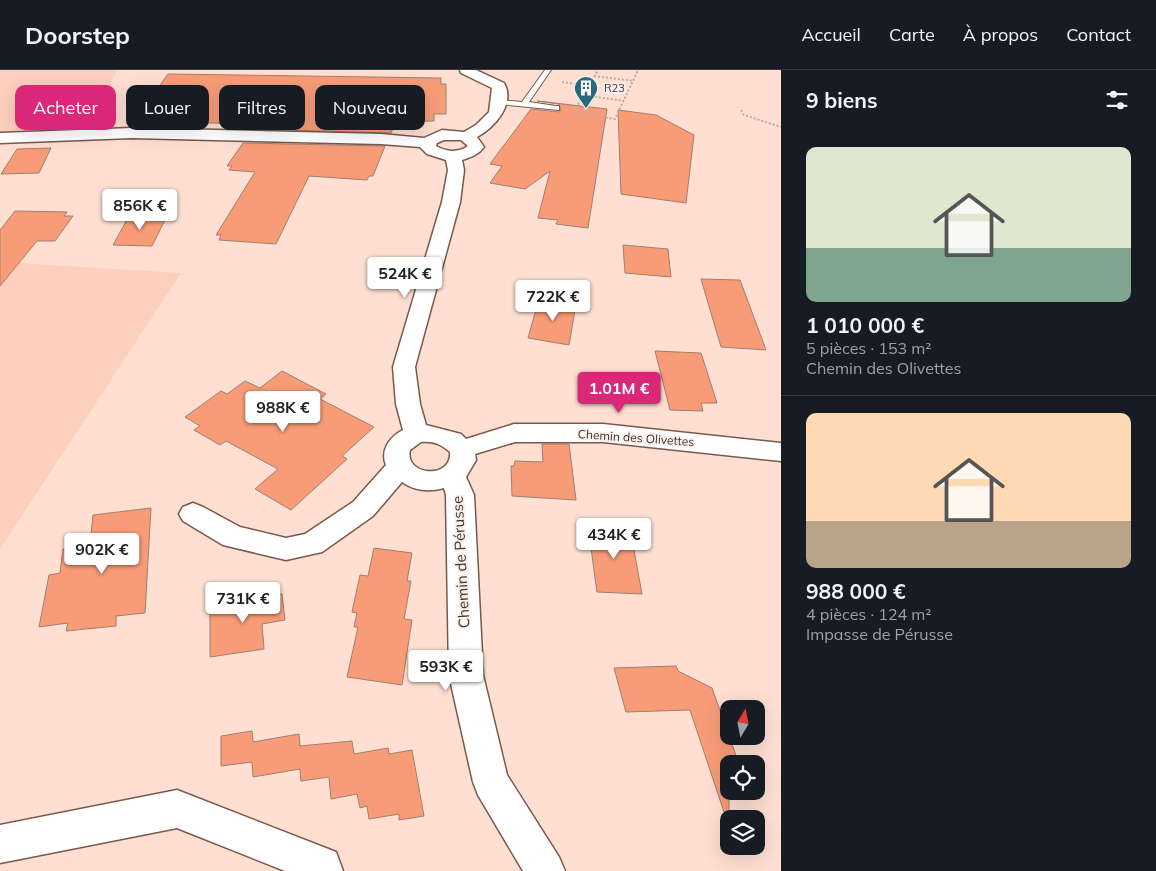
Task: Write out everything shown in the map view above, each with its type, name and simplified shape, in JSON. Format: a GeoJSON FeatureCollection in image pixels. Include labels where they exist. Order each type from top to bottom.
{"type":"FeatureCollection","features":[{"type":"Feature","properties":{"kind":"street"},"geometry":{"type":"LineString","coordinates":[[0,138],[132,133],[381,139],[428,143],[430,140],[442,136],[466,137],[486,127],[499,102],[499,86],[466,70]]}},
{"type":"Feature","properties":{"kind":"street"},"geometry":{"type":"LineString","coordinates":[[428,143],[428,147],[436,153],[453,156],[468,153],[476,147],[475,143],[466,137]]}},
{"type":"Feature","properties":{"kind":"street"},"geometry":{"type":"LineString","coordinates":[[416,434],[408,404],[404,368],[451,202],[456,170],[453,156]]}},
{"type":"Feature","properties":{"kind":"street"},"geometry":{"type":"LineString","coordinates":[[431,433],[447,436],[456,442],[457,462],[442,480],[430,481],[417,479],[407,474],[400,467],[396,459],[397,451],[406,439],[416,434],[431,433]]}},
{"type":"Feature","properties":{"kind":"street","name":"Chemin des Olivettes"},"geometry":{"type":"LineString","coordinates":[[457,462],[514,433],[603,433],[781,452]]}},
{"type":"Feature","properties":{"kind":"street","name":"Chemin de Pérusse"},"geometry":{"type":"LineString","coordinates":[[457,462],[460,495],[466,675],[490,782],[545,871]]}},
{"type":"Feature","properties":{"kind":"street"},"geometry":{"type":"LineString","coordinates":[[193,514],[233,537],[286,549],[312,544],[362,509],[400,467]]}},
{"type":"Feature","properties":{"kind":"street"},"geometry":{"type":"LineString","coordinates":[[0,844],[177,809],[322,866],[323,871]]}},
{"type":"Feature","properties":{"kind":"lane"},"geometry":{"type":"LineString","coordinates":[[524,104],[548,70]]}},
{"type":"Feature","properties":{"kind":"lane"},"geometry":{"type":"LineString","coordinates":[[499,102],[556,108]]}},
{"type":"Feature","properties":{"kind":"path"},"geometry":{"type":"LineString","coordinates":[[598,70],[573,113],[615,119],[638,70]]}},
{"type":"Feature","properties":{"kind":"path"},"geometry":{"type":"LineString","coordinates":[[594,76],[632,81]]}},
{"type":"Feature","properties":{"kind":"path"},"geometry":{"type":"LineString","coordinates":[[542,79],[589,86]]}},
{"type":"Feature","properties":{"kind":"path"},"geometry":{"type":"LineString","coordinates":[[584,95],[624,101]]}},
{"type":"Feature","properties":{"kind":"path"},"geometry":{"type":"LineString","coordinates":[[741,110],[744,115],[781,127]]}},
{"type":"Feature","properties":{"kind":"shaded area"},"geometry":{"type":"Polygon","coordinates":[[[0,70],[117,70],[110,85],[15,85],[15,130],[59,130],[0,134],[0,70]]]}},
{"type":"Feature","properties":{"kind":"shaded area"},"geometry":{"type":"Polygon","coordinates":[[[0,262],[181,273],[0,549],[0,262]]]}},
{"type":"Feature","properties":{"kind":"building"},"geometry":{"type":"Polygon","coordinates":[[[168,74],[441,78],[441,84],[446,84],[446,114],[434,114],[434,121],[425,121],[425,85],[315,85],[315,130],[392,130],[391,133],[287,130],[305,130],[305,85],[219,85],[219,123],[209,123],[209,85],[160,85],[168,74]]]}},
{"type":"Feature","properties":{"kind":"building"},"geometry":{"type":"Polygon","coordinates":[[[537,101],[607,109],[588,228],[556,224],[558,220],[538,218],[550,171],[525,189],[490,183],[502,166],[490,164],[531,109],[559,112],[561,110],[559,104],[537,101]]]}},
{"type":"Feature","properties":{"kind":"building"},"geometry":{"type":"Polygon","coordinates":[[[618,110],[656,115],[694,135],[686,203],[621,194],[618,110]]]}},
{"type":"Feature","properties":{"kind":"building"},"geometry":{"type":"Polygon","coordinates":[[[243,143],[385,146],[373,176],[369,176],[367,180],[309,176],[276,244],[219,240],[221,235],[216,235],[255,172],[229,170],[232,166],[227,166],[243,143]]]}},
{"type":"Feature","properties":{"kind":"building"},"geometry":{"type":"Polygon","coordinates":[[[51,148],[39,173],[1,174],[17,149],[51,148]]]}},
{"type":"Feature","properties":{"kind":"building"},"geometry":{"type":"Polygon","coordinates":[[[15,211],[67,212],[64,216],[73,216],[55,241],[37,241],[0,286],[0,230],[15,211]]]}},
{"type":"Feature","properties":{"kind":"building"},"geometry":{"type":"Polygon","coordinates":[[[129,216],[167,216],[152,246],[113,245],[129,216]]]}},
{"type":"Feature","properties":{"kind":"building"},"geometry":{"type":"Polygon","coordinates":[[[623,245],[668,249],[671,277],[625,273],[623,245]]]}},
{"type":"Feature","properties":{"kind":"building"},"geometry":{"type":"Polygon","coordinates":[[[701,279],[740,280],[766,350],[721,347],[701,279]]]}},
{"type":"Feature","properties":{"kind":"building"},"geometry":{"type":"Polygon","coordinates":[[[539,299],[576,304],[569,345],[528,338],[539,299]]]}},
{"type":"Feature","properties":{"kind":"building"},"geometry":{"type":"Polygon","coordinates":[[[655,351],[701,353],[717,403],[701,403],[703,411],[670,410],[655,351]]]}},
{"type":"Feature","properties":{"kind":"building"},"geometry":{"type":"Polygon","coordinates":[[[282,371],[326,394],[320,399],[374,427],[342,456],[347,459],[291,510],[255,489],[278,469],[226,441],[220,445],[194,430],[200,426],[185,417],[221,391],[227,394],[245,381],[260,388],[282,371]]]}},
{"type":"Feature","properties":{"kind":"building"},"geometry":{"type":"Polygon","coordinates":[[[542,444],[569,444],[576,500],[512,496],[511,466],[514,466],[515,461],[543,462],[542,444]]]}},
{"type":"Feature","properties":{"kind":"building"},"geometry":{"type":"Polygon","coordinates":[[[151,508],[145,613],[116,616],[116,626],[66,631],[68,623],[39,627],[49,575],[60,573],[63,549],[90,545],[93,515],[151,508]]]}},
{"type":"Feature","properties":{"kind":"building"},"geometry":{"type":"Polygon","coordinates":[[[588,526],[630,528],[642,594],[597,592],[588,526]]]}},
{"type":"Feature","properties":{"kind":"building"},"geometry":{"type":"Polygon","coordinates":[[[374,548],[412,553],[407,581],[411,581],[404,619],[412,620],[402,685],[347,677],[358,627],[354,627],[357,613],[352,612],[360,575],[368,576],[374,548]]]}},
{"type":"Feature","properties":{"kind":"building"},"geometry":{"type":"Polygon","coordinates":[[[282,594],[285,620],[262,624],[264,649],[210,657],[210,604],[282,594]]]}},
{"type":"Feature","properties":{"kind":"building"},"geometry":{"type":"Polygon","coordinates":[[[676,666],[678,671],[712,688],[720,711],[720,745],[732,745],[736,755],[720,755],[720,800],[690,710],[626,712],[614,668],[676,666]]]}},
{"type":"Feature","properties":{"kind":"building"},"geometry":{"type":"Polygon","coordinates":[[[252,731],[253,742],[299,734],[300,746],[352,741],[354,754],[388,748],[389,754],[412,750],[424,816],[399,820],[399,814],[369,819],[367,806],[360,808],[357,794],[331,799],[329,777],[301,781],[300,769],[253,777],[252,762],[221,766],[221,736],[252,731]]]}},
{"type":"Feature","properties":{"kind":"building"},"geometry":{"type":"Polygon","coordinates":[[[720,800],[729,800],[729,810],[723,810],[720,800]]]}},
{"type":"Feature","properties":{"kind":"place","name":"R23"},"geometry":{"type":"Point","coordinates":[586,109]}}]}
